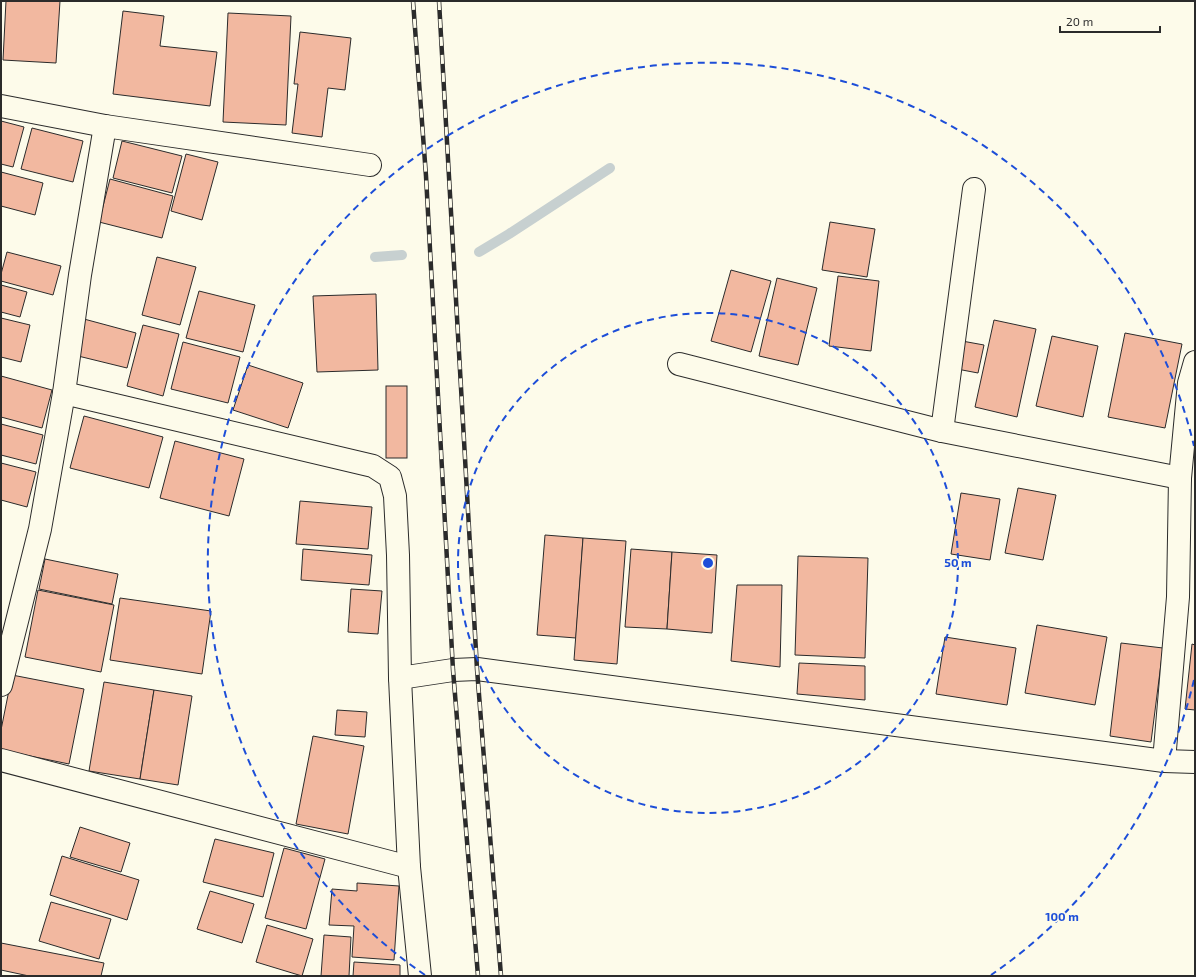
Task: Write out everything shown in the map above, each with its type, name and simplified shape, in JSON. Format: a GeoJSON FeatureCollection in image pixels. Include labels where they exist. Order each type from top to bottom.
{"type":"FeatureCollection","features":[{"type":"Feature","properties":{"kind":"street"},"geometry":{"type":"LineString","coordinates":[[1,106],[105,126],[370,165]]}},
{"type":"Feature","properties":{"kind":"street"},"geometry":{"type":"LineString","coordinates":[[1,684],[40,529],[64,393],[78,290],[105,126]]}},
{"type":"Feature","properties":{"kind":"street"},"geometry":{"type":"LineString","coordinates":[[942,431],[974,189]]}},
{"type":"Feature","properties":{"kind":"street"},"geometry":{"type":"LineString","coordinates":[[1164,761],[1186,598],[1180,478],[1189,383],[1195,362]]}},
{"type":"Feature","properties":{"kind":"street"},"geometry":{"type":"LineString","coordinates":[[679,364],[942,431],[1180,478]]}},
{"type":"Feature","properties":{"kind":"street"},"geometry":{"type":"LineString","coordinates":[[64,393],[373,466],[390,477],[395,496],[398,555],[400,678],[409,867],[420,976]]}},
{"type":"Feature","properties":{"kind":"street"},"geometry":{"type":"LineString","coordinates":[[400,678],[454,670],[477,669],[1164,761],[1195,762]]}},
{"type":"Feature","properties":{"kind":"street"},"geometry":{"type":"LineString","coordinates":[[1,760],[409,867]]}},
{"type":"Feature","properties":{"kind":"building"},"geometry":{"type":"Polygon","coordinates":[[[6,1],[60,1],[56,63],[3,60],[6,1]]]}},
{"type":"Feature","properties":{"kind":"building"},"geometry":{"type":"Polygon","coordinates":[[[123,11],[164,16],[160,46],[217,52],[210,106],[113,94],[123,11]]]}},
{"type":"Feature","properties":{"kind":"building"},"geometry":{"type":"Polygon","coordinates":[[[228,13],[291,16],[286,125],[223,122],[228,13]]]}},
{"type":"Feature","properties":{"kind":"building"},"geometry":{"type":"Polygon","coordinates":[[[300,32],[351,38],[345,90],[328,88],[322,137],[292,133],[298,84],[294,84],[300,32]]]}},
{"type":"Feature","properties":{"kind":"building"},"geometry":{"type":"Polygon","coordinates":[[[1,121],[24,127],[13,167],[1,164],[1,121]]]}},
{"type":"Feature","properties":{"kind":"building"},"geometry":{"type":"Polygon","coordinates":[[[32,128],[83,141],[73,182],[21,169],[32,128]]]}},
{"type":"Feature","properties":{"kind":"building"},"geometry":{"type":"Polygon","coordinates":[[[122,141],[182,156],[172,193],[113,178],[122,141]]]}},
{"type":"Feature","properties":{"kind":"building"},"geometry":{"type":"Polygon","coordinates":[[[186,154],[218,162],[202,220],[171,211],[186,154]]]}},
{"type":"Feature","properties":{"kind":"building"},"geometry":{"type":"Polygon","coordinates":[[[1,172],[43,183],[35,215],[1,206],[1,172]]]}},
{"type":"Feature","properties":{"kind":"building"},"geometry":{"type":"Polygon","coordinates":[[[110,179],[173,196],[162,238],[99,222],[110,179]]]}},
{"type":"Feature","properties":{"kind":"building"},"geometry":{"type":"Polygon","coordinates":[[[830,222],[875,229],[867,277],[822,270],[830,222]]]}},
{"type":"Feature","properties":{"kind":"building"},"geometry":{"type":"Polygon","coordinates":[[[7,252],[61,266],[53,295],[1,281],[1,274],[7,252]]]}},
{"type":"Feature","properties":{"kind":"building"},"geometry":{"type":"Polygon","coordinates":[[[157,257],[196,267],[180,325],[142,315],[157,257]]]}},
{"type":"Feature","properties":{"kind":"building"},"geometry":{"type":"Polygon","coordinates":[[[731,270],[771,281],[751,352],[711,341],[731,270]]]}},
{"type":"Feature","properties":{"kind":"building"},"geometry":{"type":"Polygon","coordinates":[[[838,276],[879,281],[871,351],[829,346],[838,276]]]}},
{"type":"Feature","properties":{"kind":"building"},"geometry":{"type":"Polygon","coordinates":[[[777,278],[817,288],[798,365],[759,356],[777,278]]]}},
{"type":"Feature","properties":{"kind":"building"},"geometry":{"type":"Polygon","coordinates":[[[1,285],[27,292],[20,317],[1,312],[1,285]]]}},
{"type":"Feature","properties":{"kind":"building"},"geometry":{"type":"Polygon","coordinates":[[[199,291],[255,305],[243,352],[186,338],[199,291]]]}},
{"type":"Feature","properties":{"kind":"building"},"geometry":{"type":"Polygon","coordinates":[[[376,294],[378,370],[317,372],[313,296],[376,294]]]}},
{"type":"Feature","properties":{"kind":"building"},"geometry":{"type":"Polygon","coordinates":[[[1,318],[30,325],[21,362],[1,357],[1,318]]]}},
{"type":"Feature","properties":{"kind":"building"},"geometry":{"type":"Polygon","coordinates":[[[84,319],[136,333],[127,368],[74,355],[84,319]]]}},
{"type":"Feature","properties":{"kind":"building"},"geometry":{"type":"Polygon","coordinates":[[[994,320],[1036,329],[1017,417],[975,407],[994,320]]]}},
{"type":"Feature","properties":{"kind":"building"},"geometry":{"type":"Polygon","coordinates":[[[143,325],[179,334],[163,396],[127,386],[143,325]]]}},
{"type":"Feature","properties":{"kind":"building"},"geometry":{"type":"Polygon","coordinates":[[[1125,333],[1182,344],[1165,428],[1108,417],[1125,333]]]}},
{"type":"Feature","properties":{"kind":"building"},"geometry":{"type":"Polygon","coordinates":[[[1052,336],[1098,346],[1083,417],[1036,406],[1052,336]]]}},
{"type":"Feature","properties":{"kind":"building"},"geometry":{"type":"Polygon","coordinates":[[[962,341],[984,345],[978,373],[957,369],[962,341]]]}},
{"type":"Feature","properties":{"kind":"building"},"geometry":{"type":"Polygon","coordinates":[[[183,342],[240,357],[228,403],[171,389],[183,342]]]}},
{"type":"Feature","properties":{"kind":"building"},"geometry":{"type":"Polygon","coordinates":[[[248,365],[303,383],[288,428],[233,410],[248,365]]]}},
{"type":"Feature","properties":{"kind":"building"},"geometry":{"type":"Polygon","coordinates":[[[1,376],[52,390],[42,428],[1,417],[1,376]]]}},
{"type":"Feature","properties":{"kind":"building"},"geometry":{"type":"Polygon","coordinates":[[[386,386],[407,386],[407,458],[386,458],[386,386]]]}},
{"type":"Feature","properties":{"kind":"building"},"geometry":{"type":"Polygon","coordinates":[[[84,416],[163,437],[149,488],[70,468],[84,416]]]}},
{"type":"Feature","properties":{"kind":"building"},"geometry":{"type":"Polygon","coordinates":[[[1,424],[43,435],[36,464],[1,455],[1,424]]]}},
{"type":"Feature","properties":{"kind":"building"},"geometry":{"type":"Polygon","coordinates":[[[175,441],[244,459],[229,516],[160,498],[175,441]]]}},
{"type":"Feature","properties":{"kind":"building"},"geometry":{"type":"Polygon","coordinates":[[[1,463],[36,472],[27,507],[1,500],[1,463]]]}},
{"type":"Feature","properties":{"kind":"building"},"geometry":{"type":"Polygon","coordinates":[[[1018,488],[1056,495],[1043,560],[1005,553],[1018,488]]]}},
{"type":"Feature","properties":{"kind":"building"},"geometry":{"type":"Polygon","coordinates":[[[961,493],[1000,499],[990,560],[951,554],[961,493]]]}},
{"type":"Feature","properties":{"kind":"building"},"geometry":{"type":"Polygon","coordinates":[[[300,501],[372,507],[368,549],[296,544],[300,501]]]}},
{"type":"Feature","properties":{"kind":"building"},"geometry":{"type":"Polygon","coordinates":[[[545,535],[583,538],[576,638],[537,635],[545,535]]]}},
{"type":"Feature","properties":{"kind":"building"},"geometry":{"type":"Polygon","coordinates":[[[583,538],[626,541],[617,664],[574,660],[583,538]]]}},
{"type":"Feature","properties":{"kind":"building"},"geometry":{"type":"Polygon","coordinates":[[[303,549],[372,555],[369,585],[301,580],[303,549]]]}},
{"type":"Feature","properties":{"kind":"building"},"geometry":{"type":"Polygon","coordinates":[[[631,549],[672,552],[667,629],[625,627],[631,549]]]}},
{"type":"Feature","properties":{"kind":"building"},"geometry":{"type":"Polygon","coordinates":[[[672,552],[717,555],[712,633],[667,629],[672,552]]]}},
{"type":"Feature","properties":{"kind":"building"},"geometry":{"type":"Polygon","coordinates":[[[798,556],[868,558],[865,658],[795,655],[798,556]]]}},
{"type":"Feature","properties":{"kind":"building"},"geometry":{"type":"Polygon","coordinates":[[[45,559],[118,574],[112,604],[39,589],[45,559]]]}},
{"type":"Feature","properties":{"kind":"building"},"geometry":{"type":"Polygon","coordinates":[[[737,585],[782,585],[780,667],[731,661],[737,585]]]}},
{"type":"Feature","properties":{"kind":"building"},"geometry":{"type":"Polygon","coordinates":[[[351,589],[382,591],[378,634],[348,632],[351,589]]]}},
{"type":"Feature","properties":{"kind":"building"},"geometry":{"type":"Polygon","coordinates":[[[38,590],[114,605],[101,672],[25,657],[38,590]]]}},
{"type":"Feature","properties":{"kind":"building"},"geometry":{"type":"Polygon","coordinates":[[[120,598],[211,611],[202,674],[110,660],[120,598]]]}},
{"type":"Feature","properties":{"kind":"building"},"geometry":{"type":"Polygon","coordinates":[[[1037,625],[1107,637],[1095,705],[1025,693],[1037,625]]]}},
{"type":"Feature","properties":{"kind":"building"},"geometry":{"type":"Polygon","coordinates":[[[945,637],[1016,648],[1007,705],[936,694],[945,637]]]}},
{"type":"Feature","properties":{"kind":"building"},"geometry":{"type":"Polygon","coordinates":[[[1121,643],[1163,648],[1151,742],[1110,736],[1121,643]]]}},
{"type":"Feature","properties":{"kind":"building"},"geometry":{"type":"Polygon","coordinates":[[[1192,644],[1195,645],[1195,710],[1185,709],[1192,644]]]}},
{"type":"Feature","properties":{"kind":"building"},"geometry":{"type":"Polygon","coordinates":[[[799,663],[865,666],[865,700],[797,694],[799,663]]]}},
{"type":"Feature","properties":{"kind":"building"},"geometry":{"type":"Polygon","coordinates":[[[12,675],[84,689],[69,764],[1,750],[1,730],[12,675]]]}},
{"type":"Feature","properties":{"kind":"building"},"geometry":{"type":"Polygon","coordinates":[[[104,682],[154,690],[140,779],[89,771],[104,682]]]}},
{"type":"Feature","properties":{"kind":"building"},"geometry":{"type":"Polygon","coordinates":[[[154,690],[192,696],[178,785],[140,779],[154,690]]]}},
{"type":"Feature","properties":{"kind":"building"},"geometry":{"type":"Polygon","coordinates":[[[337,710],[367,712],[365,737],[335,735],[337,710]]]}},
{"type":"Feature","properties":{"kind":"building"},"geometry":{"type":"Polygon","coordinates":[[[313,736],[364,746],[348,834],[296,824],[313,736]]]}},
{"type":"Feature","properties":{"kind":"building"},"geometry":{"type":"Polygon","coordinates":[[[80,827],[130,843],[121,872],[70,857],[80,827]]]}},
{"type":"Feature","properties":{"kind":"building"},"geometry":{"type":"Polygon","coordinates":[[[215,839],[274,853],[263,897],[203,882],[215,839]]]}},
{"type":"Feature","properties":{"kind":"building"},"geometry":{"type":"Polygon","coordinates":[[[284,848],[325,859],[306,929],[265,918],[284,848]]]}},
{"type":"Feature","properties":{"kind":"building"},"geometry":{"type":"Polygon","coordinates":[[[62,856],[139,880],[127,920],[50,895],[62,856]]]}},
{"type":"Feature","properties":{"kind":"building"},"geometry":{"type":"Polygon","coordinates":[[[357,883],[399,886],[394,960],[352,957],[354,926],[329,925],[332,889],[357,891],[357,883]]]}},
{"type":"Feature","properties":{"kind":"building"},"geometry":{"type":"Polygon","coordinates":[[[210,891],[254,904],[242,943],[197,929],[210,891]]]}},
{"type":"Feature","properties":{"kind":"building"},"geometry":{"type":"Polygon","coordinates":[[[51,902],[111,919],[99,959],[39,941],[51,902]]]}},
{"type":"Feature","properties":{"kind":"building"},"geometry":{"type":"Polygon","coordinates":[[[267,925],[313,939],[302,976],[256,962],[267,925]]]}},
{"type":"Feature","properties":{"kind":"building"},"geometry":{"type":"Polygon","coordinates":[[[324,935],[351,937],[349,976],[321,976],[324,935]]]}},
{"type":"Feature","properties":{"kind":"building"},"geometry":{"type":"Polygon","coordinates":[[[1,943],[104,963],[101,976],[29,976],[1,970],[1,943]]]}},
{"type":"Feature","properties":{"kind":"building"},"geometry":{"type":"Polygon","coordinates":[[[354,962],[400,965],[400,976],[353,976],[354,962]]]}},
{"type":"Feature","properties":{"kind":"waterway"},"geometry":{"type":"LineString","coordinates":[[479,252],[610,168]]}},
{"type":"Feature","properties":{"kind":"waterway"},"geometry":{"type":"LineString","coordinates":[[375,257],[402,255]]}},
{"type":"Feature","properties":{"kind":"railway"},"geometry":{"type":"LineString","coordinates":[[413,1],[426,176],[453,670],[478,976]]}},
{"type":"Feature","properties":{"kind":"railway"},"geometry":{"type":"LineString","coordinates":[[439,1],[477,669],[501,976]]}}]}
